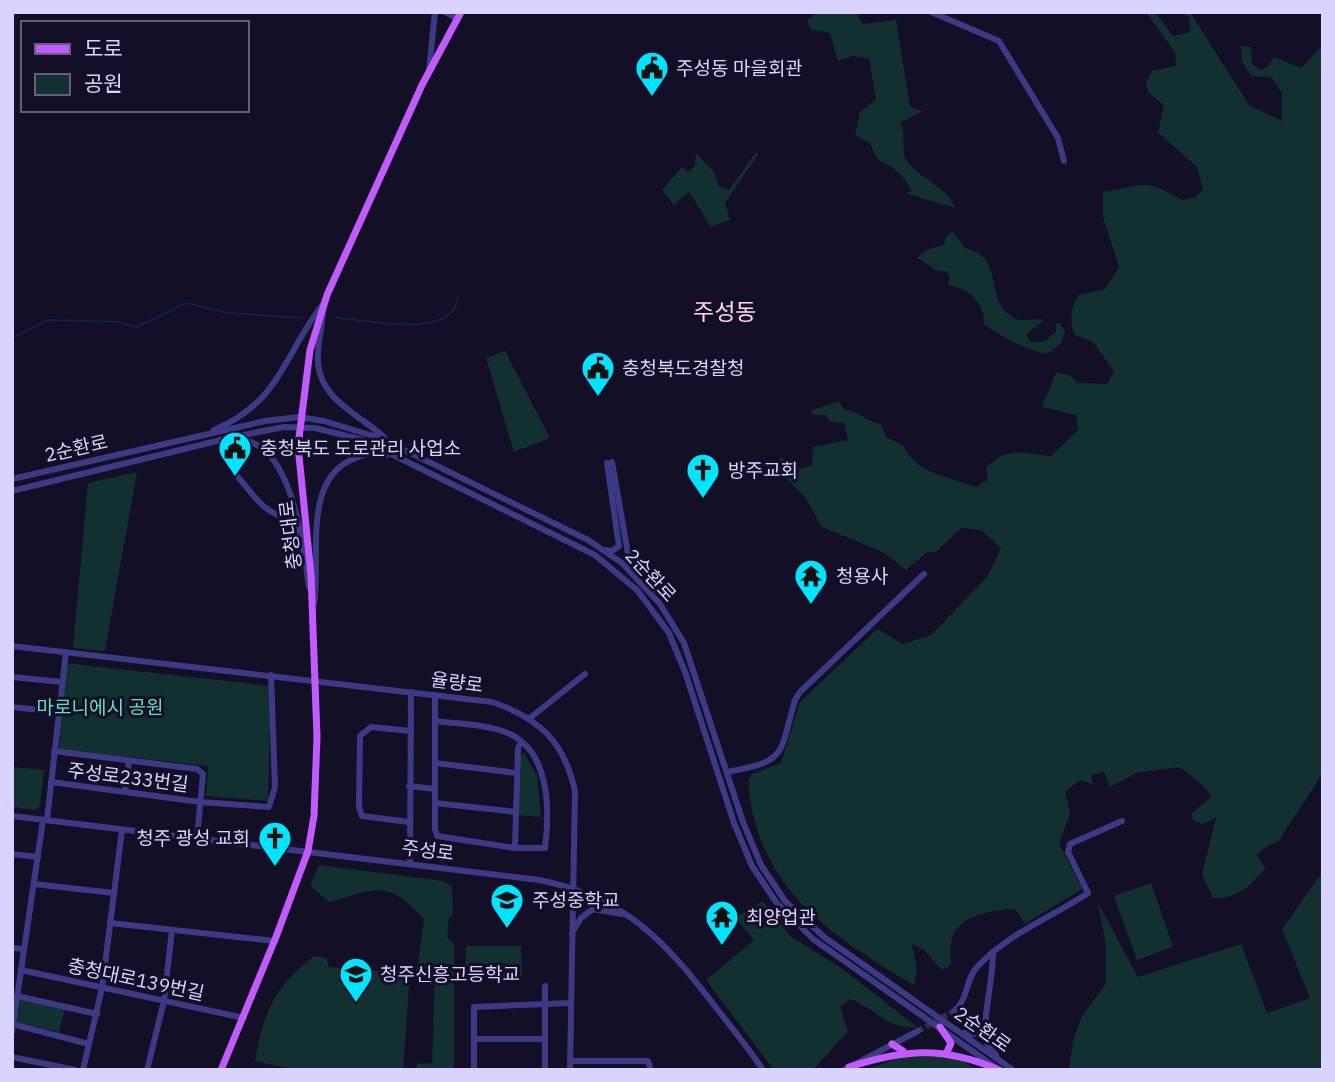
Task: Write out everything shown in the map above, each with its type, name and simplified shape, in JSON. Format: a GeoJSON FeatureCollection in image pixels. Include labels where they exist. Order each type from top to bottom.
{"type":"FeatureCollection","features":[{"type":"Feature","properties":{"kind":"main road","name":"충청대로"},"geometry":{"type":"LineString","coordinates":[[221,1070],[275,941],[308,851],[317,788],[313,616],[308,535],[299,475],[298,426],[310,350],[324,302],[429,71],[459,16]]}},
{"type":"Feature","properties":{"kind":"main road"},"geometry":{"type":"LineString","coordinates":[[940,1027],[951,1043],[947,1052]]}},
{"type":"Feature","properties":{"kind":"main road"},"geometry":{"type":"LineString","coordinates":[[892,1044],[904,1052]]}},
{"type":"Feature","properties":{"kind":"main road"},"geometry":{"type":"LineString","coordinates":[[846,1068],[904,1052],[947,1052],[999,1067]]}},
{"type":"Feature","properties":{"kind":"street"},"geometry":{"type":"LineString","coordinates":[[429,71],[435,12]]}},
{"type":"Feature","properties":{"kind":"street"},"geometry":{"type":"LineString","coordinates":[[445,12],[459,16]]}},
{"type":"Feature","properties":{"kind":"street"},"geometry":{"type":"LineString","coordinates":[[931,12],[999,41],[1058,138],[1064,161]]}},
{"type":"Feature","properties":{"kind":"street"},"geometry":{"type":"LineString","coordinates":[[196,437],[237,420],[273,387],[309,322],[324,302]]}},
{"type":"Feature","properties":{"kind":"street"},"geometry":{"type":"LineString","coordinates":[[324,302],[317,356],[323,381],[352,414],[387,441]]}},
{"type":"Feature","properties":{"kind":"street","name":"2순환로"},"geometry":{"type":"LineString","coordinates":[[12,479],[196,437],[299,417],[351,428],[387,441],[471,480],[604,550],[631,573],[660,604],[684,643],[755,852],[785,901],[824,937],[953,1028],[999,1067]]}},
{"type":"Feature","properties":{"kind":"street","name":"2순환로"},"geometry":{"type":"LineString","coordinates":[[12,491],[220,441],[298,426],[363,440],[595,555],[637,590],[675,644],[734,823],[752,866],[765,887],[813,939],[999,1067],[1013,1070]]}},
{"type":"Feature","properties":{"kind":"street"},"geometry":{"type":"LineString","coordinates":[[220,441],[250,442],[274,458],[281,468],[304,551],[313,616]]}},
{"type":"Feature","properties":{"kind":"street"},"geometry":{"type":"LineString","coordinates":[[313,616],[318,580],[317,510],[319,496],[330,477],[344,463],[365,453],[377,452],[405,460]]}},
{"type":"Feature","properties":{"kind":"street"},"geometry":{"type":"LineString","coordinates":[[604,550],[612,551],[620,546],[609,463],[631,573]]}},
{"type":"Feature","properties":{"kind":"street"},"geometry":{"type":"LineString","coordinates":[[238,477],[267,510],[284,518],[295,518]]}},
{"type":"Feature","properties":{"kind":"street"},"geometry":{"type":"LineString","coordinates":[[727,772],[772,761],[779,755],[795,700],[800,692],[924,574]]}},
{"type":"Feature","properties":{"kind":"street","name":"율량로"},"geometry":{"type":"LineString","coordinates":[[12,646],[492,702],[530,718],[555,742],[573,781],[570,1070]]}},
{"type":"Feature","properties":{"kind":"street","name":"주성로233번길"},"geometry":{"type":"LineString","coordinates":[[12,1032],[51,782],[66,653]]}},
{"type":"Feature","properties":{"kind":"street"},"geometry":{"type":"LineString","coordinates":[[530,718],[585,674]]}},
{"type":"Feature","properties":{"kind":"street","name":"주성로233번길"},"geometry":{"type":"LineString","coordinates":[[51,782],[200,802],[270,807],[275,787],[271,676]]}},
{"type":"Feature","properties":{"kind":"street"},"geometry":{"type":"LineString","coordinates":[[12,677],[62,682]]}},
{"type":"Feature","properties":{"kind":"street"},"geometry":{"type":"LineString","coordinates":[[410,864],[411,692]]}},
{"type":"Feature","properties":{"kind":"street"},"geometry":{"type":"LineString","coordinates":[[435,695],[435,721],[435,803],[437,836],[515,848],[541,849],[546,844],[545,779],[531,752],[512,734],[496,729],[435,721]]}},
{"type":"Feature","properties":{"kind":"street"},"geometry":{"type":"LineString","coordinates":[[12,707],[58,712]]}},
{"type":"Feature","properties":{"kind":"street"},"geometry":{"type":"LineString","coordinates":[[409,822],[362,816],[359,807],[359,737],[366,728],[371,727],[411,731]]}},
{"type":"Feature","properties":{"kind":"street"},"geometry":{"type":"LineString","coordinates":[[515,848],[517,773],[521,743]]}},
{"type":"Feature","properties":{"kind":"street","name":"주성로233번길"},"geometry":{"type":"LineString","coordinates":[[54,751],[197,769],[203,774],[200,802]]}},
{"type":"Feature","properties":{"kind":"street"},"geometry":{"type":"LineString","coordinates":[[125,791],[129,761]]}},
{"type":"Feature","properties":{"kind":"street"},"geometry":{"type":"LineString","coordinates":[[435,763],[517,773]]}},
{"type":"Feature","properties":{"kind":"street"},"geometry":{"type":"LineString","coordinates":[[409,786],[435,789]]}},
{"type":"Feature","properties":{"kind":"street"},"geometry":{"type":"LineString","coordinates":[[197,838],[200,802]]}},
{"type":"Feature","properties":{"kind":"street"},"geometry":{"type":"LineString","coordinates":[[435,803],[516,812]]}},
{"type":"Feature","properties":{"kind":"street","name":"주성로"},"geometry":{"type":"LineString","coordinates":[[12,816],[572,886],[586,891],[630,917],[664,943],[682,962],[763,1070]]}},
{"type":"Feature","properties":{"kind":"street"},"geometry":{"type":"LineString","coordinates":[[954,1012],[962,1004],[972,974],[993,953],[1008,940],[1087,893],[1068,852],[1070,845],[1122,821]]}},
{"type":"Feature","properties":{"kind":"street"},"geometry":{"type":"LineString","coordinates":[[83,1070],[102,988],[122,830]]}},
{"type":"Feature","properties":{"kind":"street"},"geometry":{"type":"LineString","coordinates":[[12,854],[38,857]]}},
{"type":"Feature","properties":{"kind":"street"},"geometry":{"type":"LineString","coordinates":[[34,884],[114,893]]}},
{"type":"Feature","properties":{"kind":"street"},"geometry":{"type":"LineString","coordinates":[[571,935],[581,918],[593,909],[611,910],[630,917]]}},
{"type":"Feature","properties":{"kind":"street"},"geometry":{"type":"LineString","coordinates":[[110,923],[275,941]]}},
{"type":"Feature","properties":{"kind":"street"},"geometry":{"type":"LineString","coordinates":[[147,1070],[164,1001],[172,930]]}},
{"type":"Feature","properties":{"kind":"street"},"geometry":{"type":"LineString","coordinates":[[12,948],[24,949]]}},
{"type":"Feature","properties":{"kind":"street"},"geometry":{"type":"LineString","coordinates":[[993,953],[994,976],[984,1028],[985,1041],[999,1067]]}},
{"type":"Feature","properties":{"kind":"street","name":"충청대로139번길"},"geometry":{"type":"LineString","coordinates":[[21,970],[244,1018]]}},
{"type":"Feature","properties":{"kind":"street"},"geometry":{"type":"LineString","coordinates":[[545,986],[545,1070]]}},
{"type":"Feature","properties":{"kind":"street"},"geometry":{"type":"LineString","coordinates":[[18,996],[97,1014]]}},
{"type":"Feature","properties":{"kind":"street"},"geometry":{"type":"LineString","coordinates":[[474,1070],[474,1007],[571,1003]]}},
{"type":"Feature","properties":{"kind":"street"},"geometry":{"type":"LineString","coordinates":[[13,1024],[89,1044]]}},
{"type":"Feature","properties":{"kind":"street"},"geometry":{"type":"LineString","coordinates":[[953,1028],[975,1034],[984,1028]]}},
{"type":"Feature","properties":{"kind":"street"},"geometry":{"type":"LineString","coordinates":[[846,1068],[918,1031]]}},
{"type":"Feature","properties":{"kind":"street"},"geometry":{"type":"LineString","coordinates":[[474,1040],[545,1038]]}},
{"type":"Feature","properties":{"kind":"street"},"geometry":{"type":"LineString","coordinates":[[12,1057],[75,1070]]}},
{"type":"Feature","properties":{"kind":"street"},"geometry":{"type":"LineString","coordinates":[[594,1060],[594,1070]]}},
{"type":"Feature","properties":{"kind":"street"},"geometry":{"type":"LineString","coordinates":[[570,1061],[648,1061],[651,1070]]}},
{"type":"Feature","properties":{"kind":"green space"},"geometry":{"type":"Polygon","coordinates":[[[818,12],[856,12],[863,24],[896,20],[910,107],[923,111],[900,123],[905,156],[913,167],[946,194],[955,208],[905,193],[912,191],[902,177],[894,168],[878,161],[870,143],[855,135],[860,112],[876,99],[869,59],[852,56],[838,61],[830,33],[810,29],[807,20],[818,12]]]}},
{"type":"Feature","properties":{"kind":"green space"},"geometry":{"type":"Polygon","coordinates":[[[1146,12],[1155,12],[1173,36],[1190,32],[1189,18],[1183,12],[1190,12],[1249,105],[1282,121],[1282,93],[1271,77],[1251,76],[1242,62],[1241,46],[1251,47],[1252,64],[1260,70],[1268,66],[1274,57],[1301,68],[1323,45],[1323,778],[1321,776],[1278,842],[1257,854],[1265,869],[1237,894],[1222,898],[1213,898],[1202,874],[1216,818],[1202,824],[1194,821],[1191,814],[1211,797],[1201,784],[1179,767],[1136,773],[1110,787],[1104,772],[1091,775],[1093,784],[1080,780],[1065,792],[1070,814],[1059,843],[1082,889],[1025,924],[1015,909],[989,912],[971,918],[956,929],[952,937],[951,965],[942,970],[924,950],[912,944],[917,970],[914,985],[853,947],[802,904],[781,878],[765,850],[754,817],[748,780],[752,774],[781,763],[800,702],[877,629],[903,644],[931,635],[987,577],[1001,548],[981,530],[961,528],[936,552],[927,552],[906,570],[883,552],[822,527],[805,497],[775,467],[781,457],[799,469],[812,465],[813,447],[848,440],[844,423],[831,422],[825,415],[814,415],[810,411],[839,401],[844,410],[881,424],[886,437],[904,446],[916,463],[945,477],[976,487],[988,480],[986,468],[1001,456],[1016,453],[1051,456],[1078,430],[1076,415],[1042,407],[1056,372],[1069,375],[1078,383],[1107,384],[1114,371],[1093,342],[1075,335],[1071,320],[1079,295],[1105,289],[1119,267],[1103,217],[1103,192],[1143,185],[1159,188],[1182,200],[1196,197],[1203,189],[1197,167],[1158,132],[1164,105],[1148,92],[1146,82],[1152,71],[1176,66],[1175,53],[1146,12]]]}},
{"type":"Feature","properties":{"kind":"green space"},"geometry":{"type":"Polygon","coordinates":[[[756,152],[758,155],[725,203],[730,220],[711,227],[689,192],[674,205],[662,190],[682,167],[688,172],[695,166],[696,153],[714,172],[719,187],[729,190],[756,152]]]}},
{"type":"Feature","properties":{"kind":"green space"},"geometry":{"type":"Polygon","coordinates":[[[952,231],[965,248],[978,253],[986,260],[1003,309],[1016,319],[1044,320],[1026,335],[1031,342],[1045,341],[1056,332],[1056,323],[1060,323],[1065,332],[1061,343],[1048,354],[1030,350],[1007,339],[984,324],[982,309],[969,293],[948,285],[950,277],[946,271],[938,271],[917,258],[924,251],[945,244],[945,238],[952,231]]]}},
{"type":"Feature","properties":{"kind":"green space"},"geometry":{"type":"Polygon","coordinates":[[[505,351],[550,438],[514,452],[486,358],[505,351]]]}},
{"type":"Feature","properties":{"kind":"green space"},"geometry":{"type":"Polygon","coordinates":[[[137,472],[105,651],[73,648],[88,483],[137,472]]]}},
{"type":"Feature","properties":{"kind":"green space","name":"마로니에시 공원"},"geometry":{"type":"Polygon","coordinates":[[[64,663],[271,686],[268,801],[206,796],[208,766],[59,749],[64,663]]]}},
{"type":"Feature","properties":{"kind":"green space"},"geometry":{"type":"Polygon","coordinates":[[[524,753],[537,775],[541,817],[518,815],[520,755],[524,753]]]}},
{"type":"Feature","properties":{"kind":"green space"},"geometry":{"type":"Polygon","coordinates":[[[12,767],[44,770],[40,805],[36,810],[12,807],[12,767]]]}},
{"type":"Feature","properties":{"kind":"green space"},"geometry":{"type":"Polygon","coordinates":[[[319,865],[444,881],[452,887],[453,916],[449,917],[447,938],[454,944],[454,1070],[416,1070],[417,1064],[432,1063],[435,972],[417,971],[424,919],[400,898],[381,890],[330,902],[310,886],[319,865]]]}},
{"type":"Feature","properties":{"kind":"green space"},"geometry":{"type":"Polygon","coordinates":[[[1323,871],[1323,1070],[1069,1070],[1073,1041],[1082,1016],[1106,984],[1106,946],[1098,903],[1138,977],[1241,944],[1267,1013],[1310,998],[1282,929],[1323,871]]]}},
{"type":"Feature","properties":{"kind":"green space"},"geometry":{"type":"Polygon","coordinates":[[[1151,883],[1173,947],[1137,960],[1114,896],[1151,883]]]}},
{"type":"Feature","properties":{"kind":"green space"},"geometry":{"type":"Polygon","coordinates":[[[763,901],[790,936],[844,970],[917,1027],[889,1022],[850,999],[840,1007],[848,1031],[813,1070],[774,1070],[706,980],[754,940],[735,918],[763,901]]]}},
{"type":"Feature","properties":{"kind":"green space"},"geometry":{"type":"Polygon","coordinates":[[[466,946],[521,946],[522,977],[465,979],[466,946]]]}},
{"type":"Feature","properties":{"kind":"green space"},"geometry":{"type":"Polygon","coordinates":[[[314,956],[326,958],[329,967],[410,973],[403,1070],[297,1070],[255,1061],[262,1028],[273,1002],[289,979],[314,956]]]}},
{"type":"Feature","properties":{"kind":"green space"},"geometry":{"type":"Polygon","coordinates":[[[20,999],[65,1009],[59,1032],[17,1022],[20,999]]]}},
{"type":"Feature","properties":{"kind":"green space"},"geometry":{"type":"Polygon","coordinates":[[[955,1056],[977,1070],[864,1070],[898,1058],[955,1056]]]}},
{"type":"Feature","properties":{"kind":"waterway"},"geometry":{"type":"LineString","coordinates":[[336,318],[386,323],[424,323],[440,319],[452,311],[458,298]]}},
{"type":"Feature","properties":{"kind":"waterway"},"geometry":{"type":"LineString","coordinates":[[12,338],[48,320],[119,322],[137,327],[187,303],[227,313],[301,318]]}},
{"type":"Feature","properties":{"kind":"tunnel"},"geometry":{"type":"LineString","coordinates":[[918,1031],[954,1011]]}},
{"type":"Feature","properties":{"kind":"place","name":"주성동 마을회관"},"geometry":{"type":"Point","coordinates":[652,98]}},
{"type":"Feature","properties":{"kind":"place","name":"충청북도경찰청"},"geometry":{"type":"Point","coordinates":[598,398]}},
{"type":"Feature","properties":{"kind":"place","name":"충청북도 도로관리 사업소"},"geometry":{"type":"Point","coordinates":[235,478]}},
{"type":"Feature","properties":{"kind":"place","name":"방주교회"},"geometry":{"type":"Point","coordinates":[703,500]}},
{"type":"Feature","properties":{"kind":"place","name":"청용사"},"geometry":{"type":"Point","coordinates":[811,606]}},
{"type":"Feature","properties":{"kind":"place","name":"청주 광성 교회"},"geometry":{"type":"Point","coordinates":[275,868]}},
{"type":"Feature","properties":{"kind":"place","name":"주성중학교"},"geometry":{"type":"Point","coordinates":[507,930]}},
{"type":"Feature","properties":{"kind":"place","name":"최양업관"},"geometry":{"type":"Point","coordinates":[722,947]}},
{"type":"Feature","properties":{"kind":"place","name":"청주신흥고등학교"},"geometry":{"type":"Point","coordinates":[356,1004]}},
{"type":"Feature","properties":{"kind":"district","name":"주성동"},"geometry":{"type":"Point","coordinates":[725,312]}}]}
